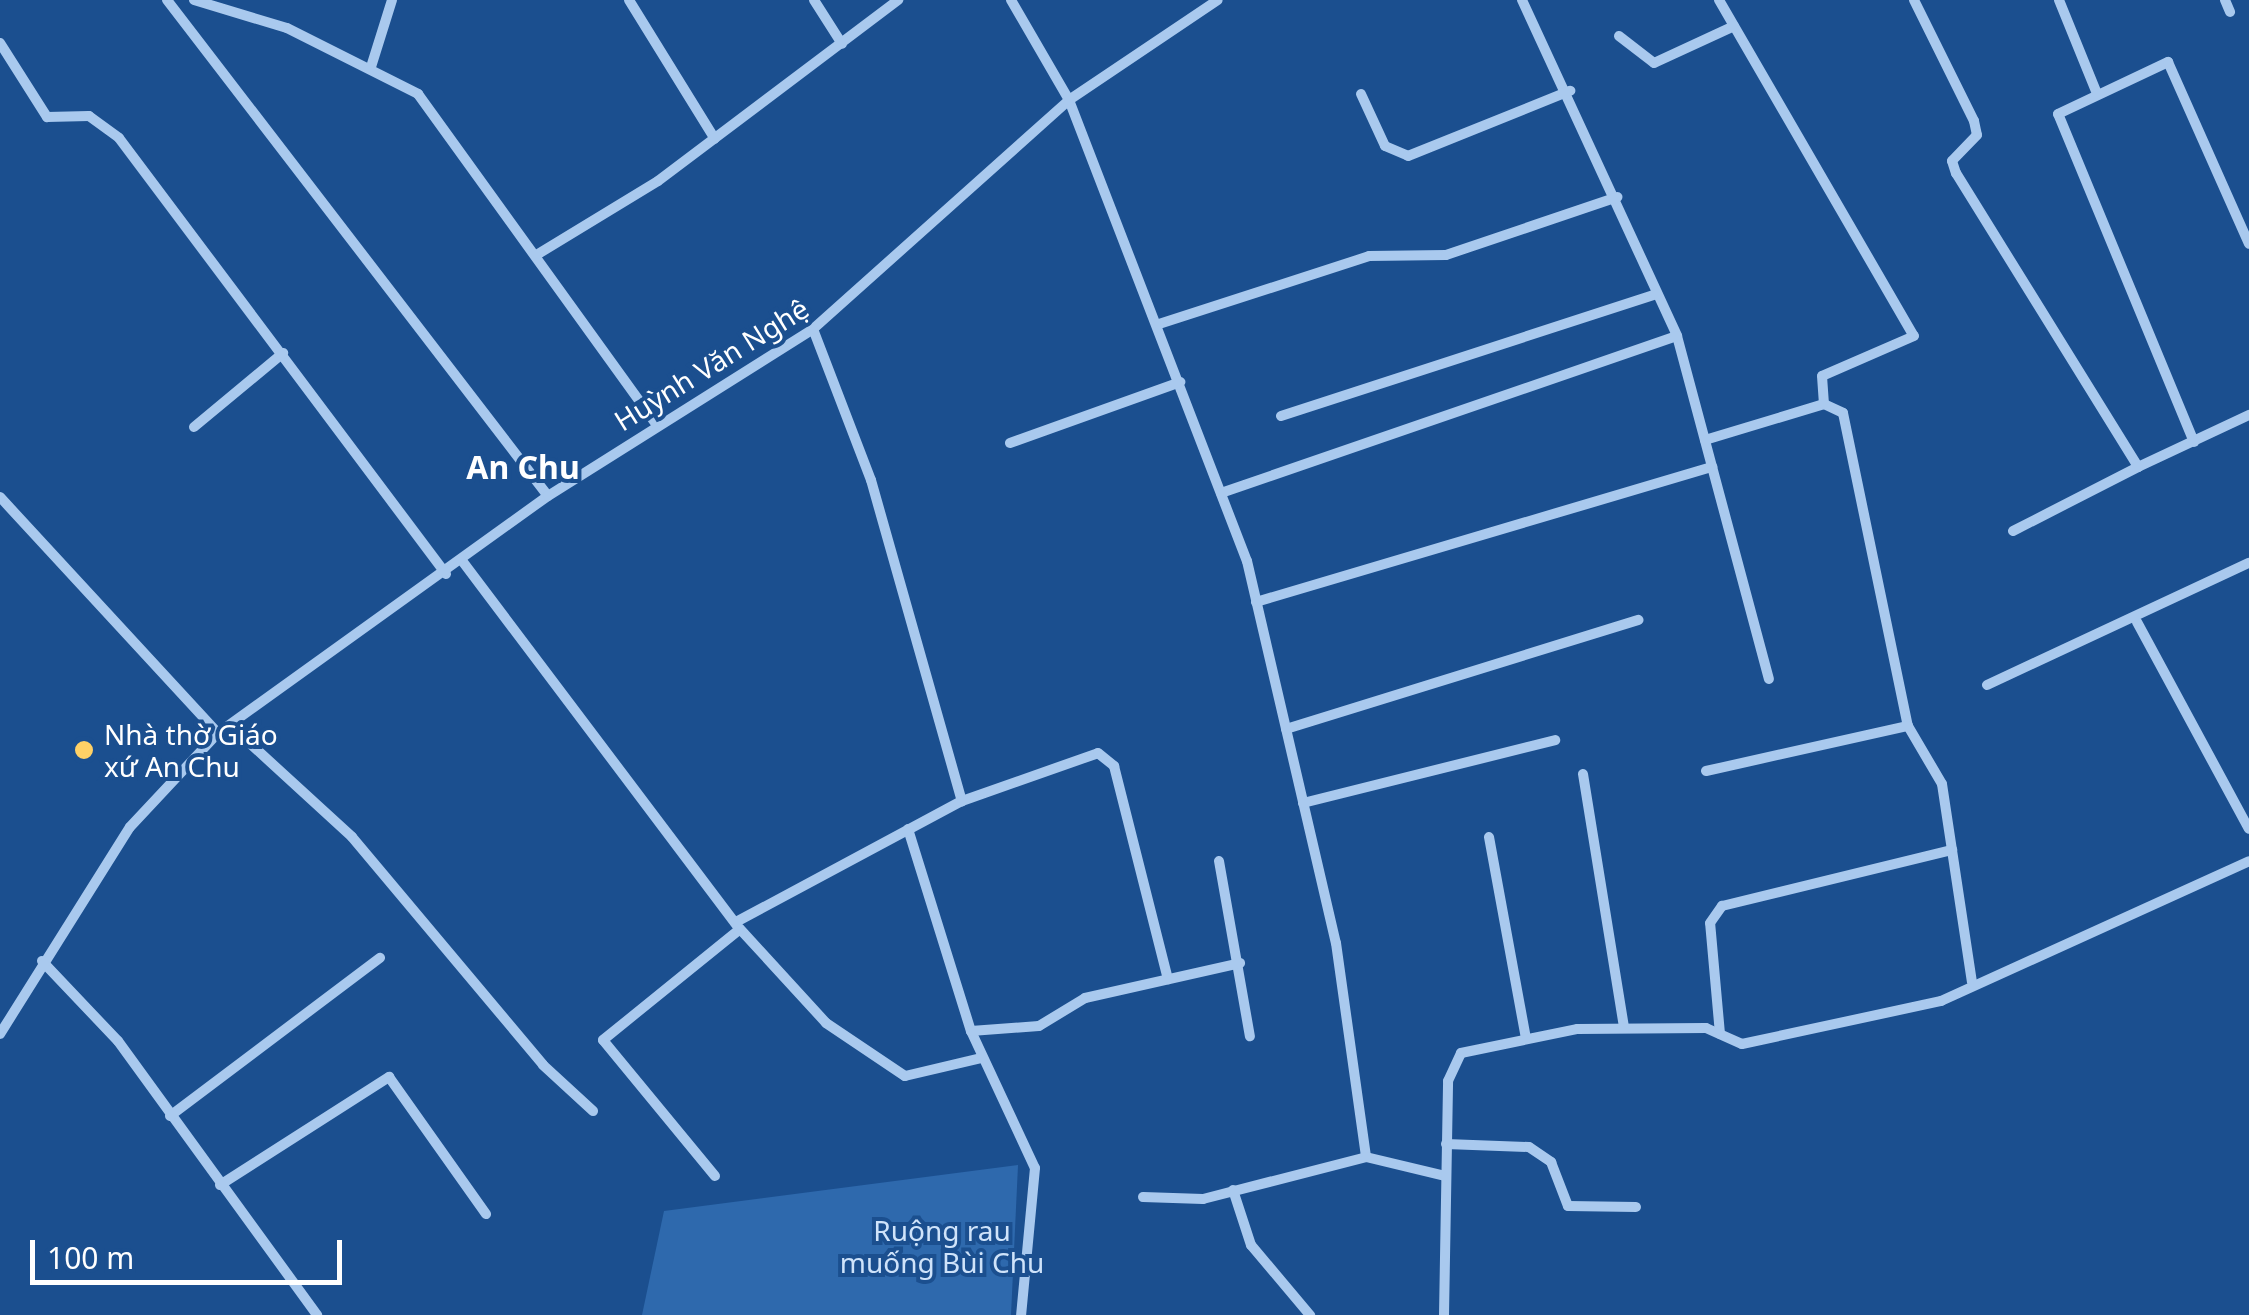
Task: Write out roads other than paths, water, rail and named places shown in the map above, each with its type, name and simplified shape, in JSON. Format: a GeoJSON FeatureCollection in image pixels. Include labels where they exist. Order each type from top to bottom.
{"type":"FeatureCollection","features":[{"type":"Feature","properties":{"kind":"street"},"geometry":{"type":"LineString","coordinates":[[167,0],[548,496]]}},
{"type":"Feature","properties":{"kind":"street"},"geometry":{"type":"LineString","coordinates":[[194,0],[222,4],[372,67],[430,104],[656,424]]}},
{"type":"Feature","properties":{"kind":"street"},"geometry":{"type":"LineString","coordinates":[[372,67],[392,0]]}},
{"type":"Feature","properties":{"kind":"street"},"geometry":{"type":"LineString","coordinates":[[628,0],[715,139]]}},
{"type":"Feature","properties":{"kind":"street"},"geometry":{"type":"LineString","coordinates":[[814,0],[842,44]]}},
{"type":"Feature","properties":{"kind":"street"},"geometry":{"type":"LineString","coordinates":[[538,254],[715,139],[898,0]]}},
{"type":"Feature","properties":{"kind":"street"},"geometry":{"type":"LineString","coordinates":[[1011,0],[1069,100],[1159,324],[1256,602],[1336,943],[1366,1156]]}},
{"type":"Feature","properties":{"kind":"street","name":"Huỳnh Văn Nghệ"},"geometry":{"type":"LineString","coordinates":[[0,1034],[130,827],[218,734],[464,562],[548,496],[656,424],[813,329],[1069,100],[1218,0]]}},
{"type":"Feature","properties":{"kind":"street"},"geometry":{"type":"LineString","coordinates":[[1522,0],[1570,92],[1677,336],[1770,679]]}},
{"type":"Feature","properties":{"kind":"street"},"geometry":{"type":"LineString","coordinates":[[1719,0],[1914,336],[1822,376],[1824,404],[1849,427],[1908,726],[1942,784],[1972,982]]}},
{"type":"Feature","properties":{"kind":"street"},"geometry":{"type":"LineString","coordinates":[[1914,0],[1974,121],[1977,134],[1952,161],[1956,173],[2138,467]]}},
{"type":"Feature","properties":{"kind":"street"},"geometry":{"type":"LineString","coordinates":[[2059,0],[2096,91]]}},
{"type":"Feature","properties":{"kind":"street"},"geometry":{"type":"LineString","coordinates":[[2226,0],[2230,12]]}},
{"type":"Feature","properties":{"kind":"street"},"geometry":{"type":"LineString","coordinates":[[1619,36],[1654,64],[1734,26]]}},
{"type":"Feature","properties":{"kind":"street"},"geometry":{"type":"LineString","coordinates":[[0,43],[47,117],[89,116],[118,138],[446,574]]}},
{"type":"Feature","properties":{"kind":"street"},"geometry":{"type":"LineString","coordinates":[[2194,442],[2058,122],[2096,91],[2168,62],[2249,244]]}},
{"type":"Feature","properties":{"kind":"street"},"geometry":{"type":"LineString","coordinates":[[1361,94],[1386,146],[1408,156],[1570,92]]}},
{"type":"Feature","properties":{"kind":"street"},"geometry":{"type":"LineString","coordinates":[[1159,324],[1369,256],[1446,255],[1616,197]]}},
{"type":"Feature","properties":{"kind":"street"},"geometry":{"type":"LineString","coordinates":[[1280,416],[1656,294]]}},
{"type":"Feature","properties":{"kind":"street"},"geometry":{"type":"LineString","coordinates":[[813,329],[870,480],[962,801]]}},
{"type":"Feature","properties":{"kind":"street"},"geometry":{"type":"LineString","coordinates":[[1221,493],[1677,336]]}},
{"type":"Feature","properties":{"kind":"street"},"geometry":{"type":"LineString","coordinates":[[194,426],[283,353]]}},
{"type":"Feature","properties":{"kind":"street"},"geometry":{"type":"LineString","coordinates":[[1010,443],[1180,382]]}},
{"type":"Feature","properties":{"kind":"street"},"geometry":{"type":"LineString","coordinates":[[1705,440],[1824,404]]}},
{"type":"Feature","properties":{"kind":"street"},"geometry":{"type":"LineString","coordinates":[[2013,530],[2249,416]]}},
{"type":"Feature","properties":{"kind":"street"},"geometry":{"type":"LineString","coordinates":[[1256,602],[1712,467]]}},
{"type":"Feature","properties":{"kind":"street"},"geometry":{"type":"LineString","coordinates":[[0,497],[218,734]]}},
{"type":"Feature","properties":{"kind":"street"},"geometry":{"type":"LineString","coordinates":[[464,562],[738,925],[826,1023],[880,1065],[915,1076],[982,1058]]}},
{"type":"Feature","properties":{"kind":"street"},"geometry":{"type":"LineString","coordinates":[[1987,685],[2137,622],[2249,563]]}},
{"type":"Feature","properties":{"kind":"street"},"geometry":{"type":"LineString","coordinates":[[1286,729],[1638,620]]}},
{"type":"Feature","properties":{"kind":"street"},"geometry":{"type":"LineString","coordinates":[[2137,622],[2249,828]]}},
{"type":"Feature","properties":{"kind":"street"},"geometry":{"type":"LineString","coordinates":[[231,726],[352,837],[543,1065],[594,1112]]}},
{"type":"Feature","properties":{"kind":"street"},"geometry":{"type":"LineString","coordinates":[[1706,771],[1908,726]]}},
{"type":"Feature","properties":{"kind":"street"},"geometry":{"type":"LineString","coordinates":[[1304,803],[1555,740]]}},
{"type":"Feature","properties":{"kind":"street"},"geometry":{"type":"LineString","coordinates":[[716,1176],[604,1040],[738,925],[962,801],[1108,756],[1168,979]]}},
{"type":"Feature","properties":{"kind":"street"},"geometry":{"type":"LineString","coordinates":[[1582,774],[1624,1028]]}},
{"type":"Feature","properties":{"kind":"street"},"geometry":{"type":"LineString","coordinates":[[908,828],[971,1030],[1035,1168],[1020,1315]]}},
{"type":"Feature","properties":{"kind":"street"},"geometry":{"type":"LineString","coordinates":[[1489,837],[1526,1038]]}},
{"type":"Feature","properties":{"kind":"street"},"geometry":{"type":"LineString","coordinates":[[1720,1034],[1710,923],[1722,906],[1952,850]]}},
{"type":"Feature","properties":{"kind":"street"},"geometry":{"type":"LineString","coordinates":[[1219,861],[1250,1036]]}},
{"type":"Feature","properties":{"kind":"street"},"geometry":{"type":"LineString","coordinates":[[1444,1315],[1444,1176],[1453,1063],[1474,1047],[1624,1028],[1720,1034],[1742,1044],[1953,998],[1972,982],[2249,861]]}},
{"type":"Feature","properties":{"kind":"street"},"geometry":{"type":"LineString","coordinates":[[170,1116],[380,958]]}},
{"type":"Feature","properties":{"kind":"street"},"geometry":{"type":"LineString","coordinates":[[42,962],[118,1041],[317,1315]]}},
{"type":"Feature","properties":{"kind":"street"},"geometry":{"type":"LineString","coordinates":[[971,1030],[1039,1026],[1085,998],[1240,963]]}},
{"type":"Feature","properties":{"kind":"street"},"geometry":{"type":"LineString","coordinates":[[220,1185],[388,1077],[486,1214]]}},
{"type":"Feature","properties":{"kind":"street"},"geometry":{"type":"LineString","coordinates":[[1446,1144],[1529,1147],[1551,1162],[1568,1206],[1636,1208]]}},
{"type":"Feature","properties":{"kind":"street"},"geometry":{"type":"LineString","coordinates":[[1143,1196],[1233,1190],[1366,1156],[1444,1176]]}},
{"type":"Feature","properties":{"kind":"street"},"geometry":{"type":"LineString","coordinates":[[1233,1190],[1251,1245],[1310,1315]]}},
{"type":"Feature","properties":{"kind":"place","name":"Nhà thờ Giáo xứ An Chu"},"geometry":{"type":"Point","coordinates":[84,750]}},
{"type":"Feature","properties":{"kind":"district","name":"An Chu"},"geometry":{"type":"Point","coordinates":[523,467]}},
{"type":"Feature","properties":{"kind":"park label","name":"Ruộng rau muống Bùi Chu"},"geometry":{"type":"Point","coordinates":[942,1246]}}]}
